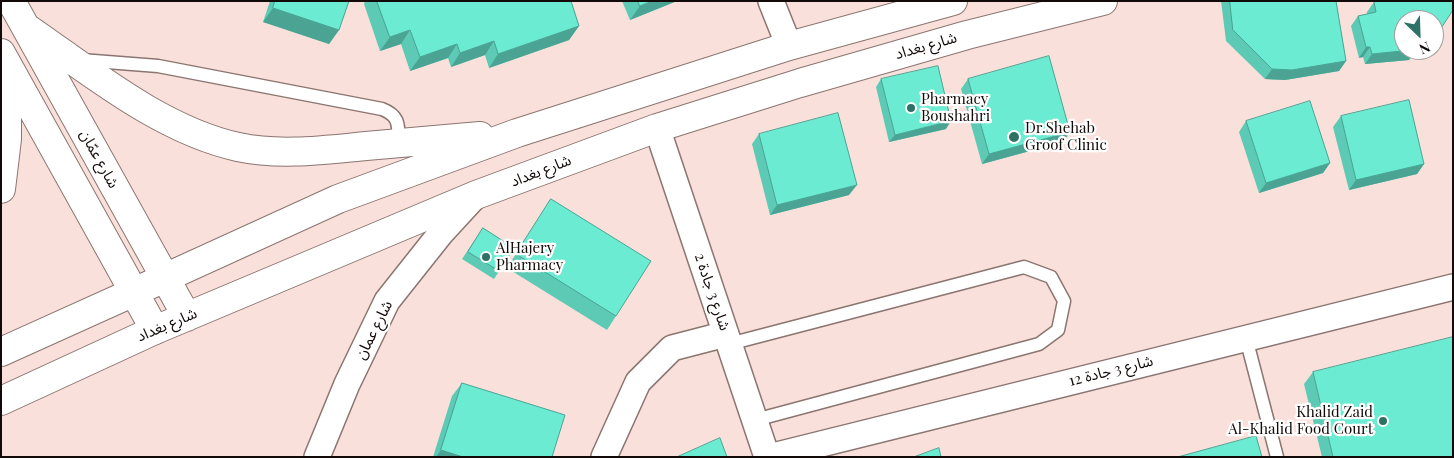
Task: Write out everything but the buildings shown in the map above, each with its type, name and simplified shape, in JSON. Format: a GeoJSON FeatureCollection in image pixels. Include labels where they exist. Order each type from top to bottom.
{"type":"FeatureCollection","features":[{"type":"Feature","properties":{"kind":"main road","name":"شارع عمّان"},"geometry":{"type":"LineString","coordinates":[[12,1],[187,317]]}},
{"type":"Feature","properties":{"kind":"main road"},"geometry":{"type":"LineString","coordinates":[[1,352],[338,199],[516,133],[789,46],[954,1]]}},
{"type":"Feature","properties":{"kind":"main road","name":"شارع بغداد"},"geometry":{"type":"LineString","coordinates":[[1,402],[155,330],[476,195],[657,128],[800,83],[958,37],[1103,1]]}},
{"type":"Feature","properties":{"kind":"main road"},"geometry":{"type":"LineString","coordinates":[[27,28],[163,118],[200,135],[238,147],[296,152],[516,133]]}},
{"type":"Feature","properties":{"kind":"main road"},"geometry":{"type":"LineString","coordinates":[[1,189],[7,139],[4,58]]}},
{"type":"Feature","properties":{"kind":"main road"},"geometry":{"type":"LineString","coordinates":[[4,58],[155,330]]}},
{"type":"Feature","properties":{"kind":"street"},"geometry":{"type":"LineString","coordinates":[[771,1],[789,46]]}},
{"type":"Feature","properties":{"kind":"street","name":"شارع 3 جادة 2"},"geometry":{"type":"LineString","coordinates":[[657,128],[768,457]]}},
{"type":"Feature","properties":{"kind":"street","name":"شارع عمان"},"geometry":{"type":"LineString","coordinates":[[317,457],[347,384],[387,301],[441,233],[476,195]]}},
{"type":"Feature","properties":{"kind":"street","name":"شارع 3 جادة 12"},"geometry":{"type":"LineString","coordinates":[[768,457],[1453,288]]}},
{"type":"Feature","properties":{"kind":"street"},"geometry":{"type":"LineString","coordinates":[[604,457],[638,382],[672,348],[728,339]]}},
{"type":"Feature","properties":{"kind":"lane"},"geometry":{"type":"LineString","coordinates":[[73,60],[158,66],[382,109],[394,114],[398,125],[399,143]]}},
{"type":"Feature","properties":{"kind":"lane"},"geometry":{"type":"LineString","coordinates":[[728,339],[1024,267],[1051,277],[1064,301],[1058,330],[1039,344],[755,420]]}},
{"type":"Feature","properties":{"kind":"lane"},"geometry":{"type":"LineString","coordinates":[[1246,338],[1277,457]]}},
{"type":"Feature","properties":{"kind":"place","name":"Pharmacy Boushahri"},"geometry":{"type":"Point","coordinates":[911,108]}},
{"type":"Feature","properties":{"kind":"place","name":"Dr.Shehab Groof Clinic"},"geometry":{"type":"Point","coordinates":[1014,137]}},
{"type":"Feature","properties":{"kind":"place","name":"AlHajery Pharmacy"},"geometry":{"type":"Point","coordinates":[486,257]}},
{"type":"Feature","properties":{"kind":"place","name":"Khalid Zaid Al-Khalid Food Court"},"geometry":{"type":"Point","coordinates":[1383,421]}}]}
